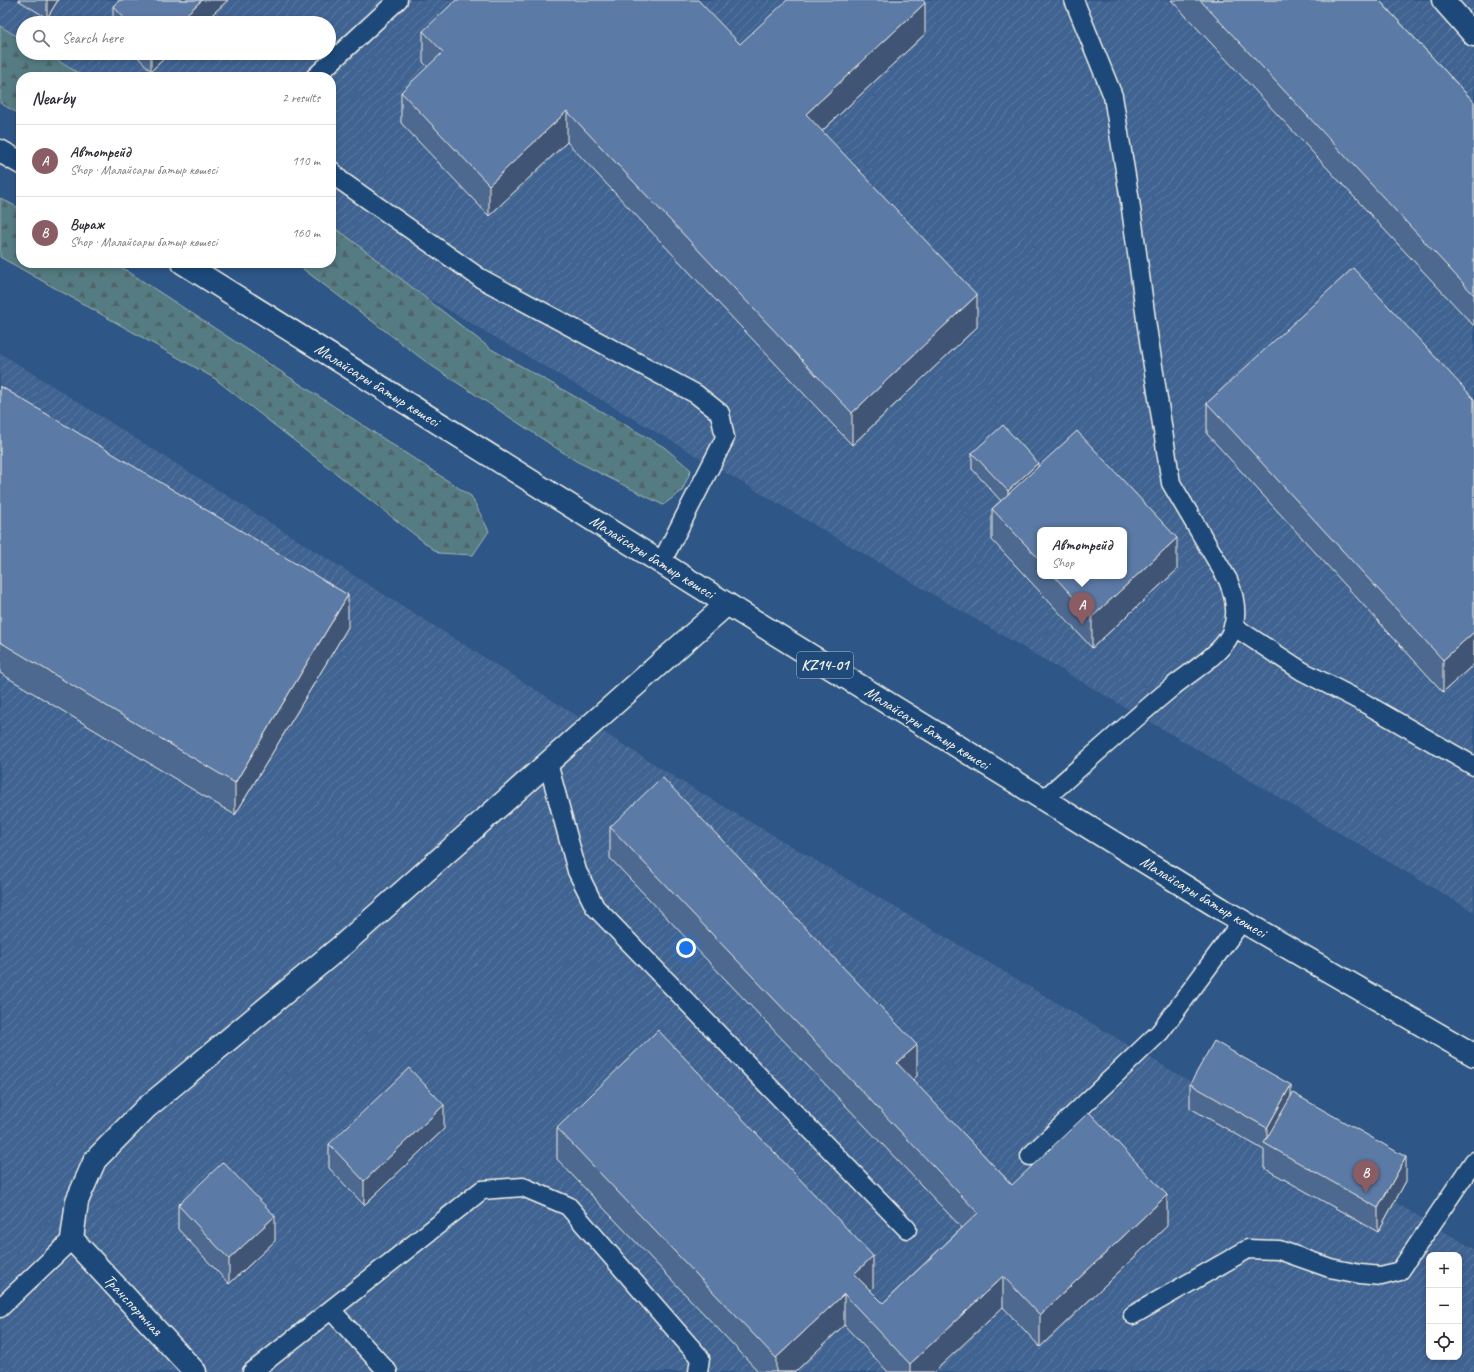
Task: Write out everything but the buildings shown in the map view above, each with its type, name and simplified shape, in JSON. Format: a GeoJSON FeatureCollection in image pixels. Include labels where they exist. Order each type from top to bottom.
{"type":"FeatureCollection","features":[{"type":"Feature","properties":{"kind":"main road"},"geometry":{"type":"LineString","coordinates":[[1443,0],[1474,35]]}},
{"type":"Feature","properties":{"kind":"main road"},"geometry":{"type":"LineString","coordinates":[[0,151],[16,160]]}},
{"type":"Feature","properties":{"kind":"main road","name":"Малайсары батыр көшесі"},"geometry":{"type":"LineString","coordinates":[[191,268],[661,563],[1043,800],[1242,921],[1474,1055]]}},
{"type":"Feature","properties":{"kind":"main road"},"geometry":{"type":"LineString","coordinates":[[72,1239],[77,1201],[95,1160],[146,1108],[346,943],[727,604]]}},
{"type":"Feature","properties":{"kind":"main road","name":"Транспортная"},"geometry":{"type":"LineString","coordinates":[[72,1239],[195,1372]]}},
{"type":"Feature","properties":{"kind":"lane"},"geometry":{"type":"LineString","coordinates":[[336,58],[398,0]]}},
{"type":"Feature","properties":{"kind":"lane"},"geometry":{"type":"LineString","coordinates":[[1043,800],[1172,687],[1223,646],[1233,626],[1235,608],[1233,593],[1228,580],[1171,483],[1147,327],[1130,201],[1113,96],[1074,0]]}},
{"type":"Feature","properties":{"kind":"lane"},"geometry":{"type":"LineString","coordinates":[[321,72],[334,60]]}},
{"type":"Feature","properties":{"kind":"lane"},"geometry":{"type":"LineString","coordinates":[[336,176],[340,180],[480,278],[696,394],[720,413],[725,438],[661,563]]}},
{"type":"Feature","properties":{"kind":"lane"},"geometry":{"type":"LineString","coordinates":[[1233,626],[1302,671],[1372,708],[1474,766]]}},
{"type":"Feature","properties":{"kind":"lane"},"geometry":{"type":"LineString","coordinates":[[548,763],[577,871],[596,907],[907,1229]]}},
{"type":"Feature","properties":{"kind":"lane"},"geometry":{"type":"LineString","coordinates":[[1030,1156],[1160,1032],[1242,921]]}},
{"type":"Feature","properties":{"kind":"lane"},"geometry":{"type":"LineString","coordinates":[[1133,1315],[1248,1249],[1279,1250],[1330,1268],[1360,1274],[1381,1276],[1400,1271],[1474,1161]]}},
{"type":"Feature","properties":{"kind":"lane"},"geometry":{"type":"LineString","coordinates":[[252,1372],[482,1190],[523,1187],[568,1206],[700,1358],[698,1372]]}},
{"type":"Feature","properties":{"kind":"lane"},"geometry":{"type":"LineString","coordinates":[[0,1308],[72,1239]]}},
{"type":"Feature","properties":{"kind":"lane"},"geometry":{"type":"LineString","coordinates":[[331,1310],[388,1372]]}},
{"type":"Feature","properties":{"kind":"shaded area"},"geometry":{"type":"Polygon","coordinates":[[[0,0],[1474,0],[1474,912],[336,244],[336,72],[44,72],[23,60],[336,60],[336,16],[16,16],[16,56],[0,46],[0,0]]]}},
{"type":"Feature","properties":{"kind":"shaded area"},"geometry":{"type":"Polygon","coordinates":[[[0,353],[681,781],[1474,1249],[1474,1372],[0,1372],[0,353]]]}},
{"type":"Feature","properties":{"kind":"green space"},"geometry":{"type":"Polygon","coordinates":[[[0,26],[16,36],[16,60],[57,60],[77,72],[16,72],[16,112],[0,103],[0,26]]]}},
{"type":"Feature","properties":{"kind":"green space"},"geometry":{"type":"Polygon","coordinates":[[[0,198],[16,206],[16,266],[0,257],[0,198]]]}},
{"type":"Feature","properties":{"kind":"green space"},"geometry":{"type":"Polygon","coordinates":[[[336,229],[491,349],[664,447],[691,470],[682,491],[663,505],[576,461],[429,364],[302,268],[336,268],[336,229]]]}},
{"type":"Feature","properties":{"kind":"green space"},"geometry":{"type":"Polygon","coordinates":[[[19,268],[123,268],[471,496],[489,531],[473,555],[438,553],[214,378],[19,268]]]}},
{"type":"Feature","properties":{"kind":"place","name":"Автотрейд"},"geometry":{"type":"Point","coordinates":[1082,625]}},
{"type":"Feature","properties":{"kind":"place","name":"Вираж"},"geometry":{"type":"Point","coordinates":[1366,1193]}}]}
